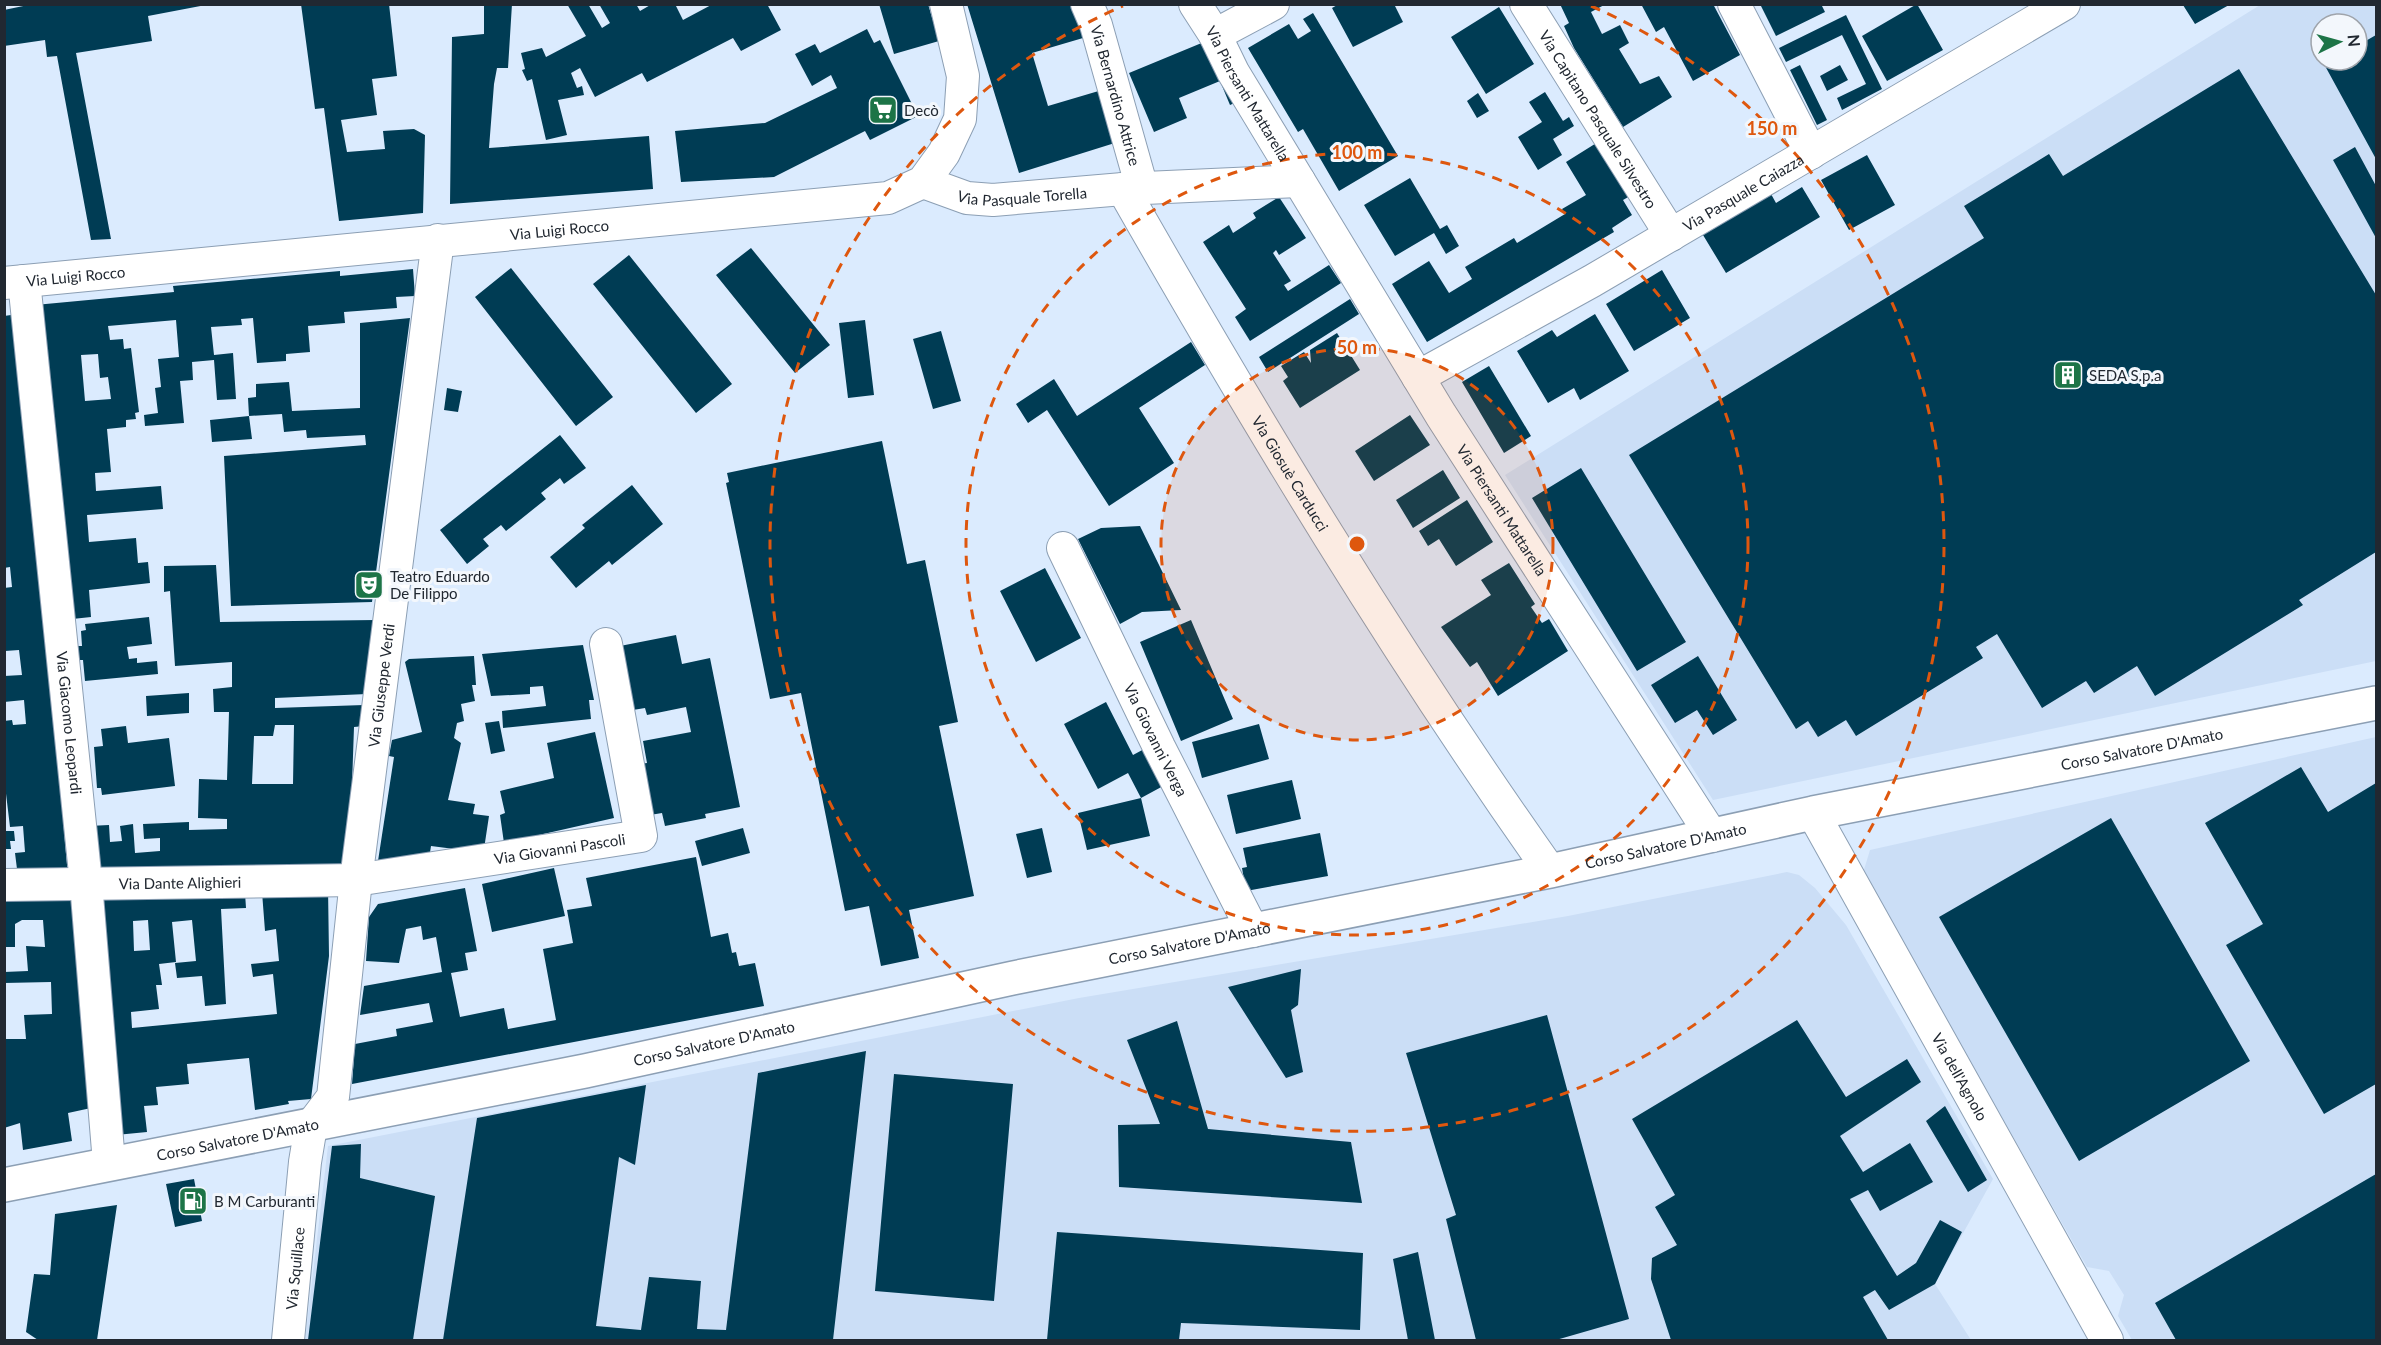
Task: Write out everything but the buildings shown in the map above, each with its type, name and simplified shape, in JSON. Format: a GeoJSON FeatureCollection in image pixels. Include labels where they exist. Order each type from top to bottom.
{"type":"FeatureCollection","features":[{"type":"Feature","properties":{"kind":"street","name":"Via Luigi Rocco"},"geometry":{"type":"LineString","coordinates":[[14,282],[888,198],[922,182],[944,153],[960,118],[963,76],[946,4]]}},
{"type":"Feature","properties":{"kind":"street","name":"Via Bernardino Attrice"},"geometry":{"type":"LineString","coordinates":[[1087,4],[1096,25],[1132,189]]}},
{"type":"Feature","properties":{"kind":"street","name":"Via Piersanti Mattarella"},"geometry":{"type":"LineString","coordinates":[[1195,4],[1215,35],[1233,72],[1418,377],[1712,836]]}},
{"type":"Feature","properties":{"kind":"street"},"geometry":{"type":"LineString","coordinates":[[1215,35],[1273,4]]}},
{"type":"Feature","properties":{"kind":"street","name":"Via Capitano Pasquale Silvestro"},"geometry":{"type":"LineString","coordinates":[[1526,4],[1671,235]]}},
{"type":"Feature","properties":{"kind":"street"},"geometry":{"type":"LineString","coordinates":[[1734,4],[1811,153]]}},
{"type":"Feature","properties":{"kind":"street","name":"Via Pasquale Caiazza"},"geometry":{"type":"LineString","coordinates":[[1418,377],[1671,235],[2055,7]]}},
{"type":"Feature","properties":{"kind":"street","name":"Via Piersanti Mattarella"},"geometry":{"type":"LineString","coordinates":[[1132,189],[1299,181]]}},
{"type":"Feature","properties":{"kind":"street","name":"Via Pasquale Torella"},"geometry":{"type":"LineString","coordinates":[[922,182],[967,198],[993,200],[1132,189]]}},
{"type":"Feature","properties":{"kind":"street","name":"Via Giosuè Carducci"},"geometry":{"type":"LineString","coordinates":[[1132,189],[1217,353],[1349,569],[1550,871]]}},
{"type":"Feature","properties":{"kind":"street","name":"Via Giuseppe Verdi"},"geometry":{"type":"LineString","coordinates":[[311,1126],[333,1097],[356,880],[438,240]]}},
{"type":"Feature","properties":{"kind":"street","name":"Via Giacomo Leopardi"},"geometry":{"type":"LineString","coordinates":[[14,282],[86,883],[109,1163]]}},
{"type":"Feature","properties":{"kind":"street","name":"Via Giovanni Verga"},"geometry":{"type":"LineString","coordinates":[[1063,548],[1159,747],[1253,931]]}},
{"type":"Feature","properties":{"kind":"street","name":"Via Giovanni Pascoli"},"geometry":{"type":"LineString","coordinates":[[356,880],[641,837],[606,644]]}},
{"type":"Feature","properties":{"kind":"street","name":"Corso Salvatore D'Amato"},"geometry":{"type":"LineString","coordinates":[[4,1185],[585,1071],[1013,978],[1550,871],[1813,813],[2376,703]]}},
{"type":"Feature","properties":{"kind":"street","name":"Via dell'Agnolo"},"geometry":{"type":"LineString","coordinates":[[1813,813],[2107,1341]]}},
{"type":"Feature","properties":{"kind":"street","name":"Via Dante Alighieri"},"geometry":{"type":"LineString","coordinates":[[4,885],[356,880]]}},
{"type":"Feature","properties":{"kind":"street","name":"Via Squillace"},"geometry":{"type":"LineString","coordinates":[[288,1341],[305,1162],[311,1126]]}},
{"type":"Feature","properties":{"kind":"shaded area","name":"SEDA S.p.a"},"geometry":{"type":"Polygon","coordinates":[[[2260,5],[2376,5],[2376,661],[1713,800],[1505,475],[2260,5]]]}},
{"type":"Feature","properties":{"kind":"shaded area"},"geometry":{"type":"Polygon","coordinates":[[[2376,737],[2376,1340],[2132,1340],[2118,1316],[2124,1295],[2109,1271],[2087,1267],[1863,873],[1870,850],[2376,737]]]}},
{"type":"Feature","properties":{"kind":"shaded area"},"geometry":{"type":"Polygon","coordinates":[[[1787,872],[1799,875],[1815,888],[1846,925],[1993,1179],[1935,1284],[1971,1340],[305,1340],[328,1146],[1079,998],[1568,916],[1787,872]]]}},
{"type":"Feature","properties":{"kind":"place","name":"Decò"},"geometry":{"type":"Point","coordinates":[883,110]}},
{"type":"Feature","properties":{"kind":"place","name":"SEDA S.p.a"},"geometry":{"type":"Point","coordinates":[2068,375]}},
{"type":"Feature","properties":{"kind":"place","name":"Teatro Eduardo De Filippo"},"geometry":{"type":"Point","coordinates":[369,585]}},
{"type":"Feature","properties":{"kind":"place","name":"B M Carburanti"},"geometry":{"type":"Point","coordinates":[193,1201]}}]}
